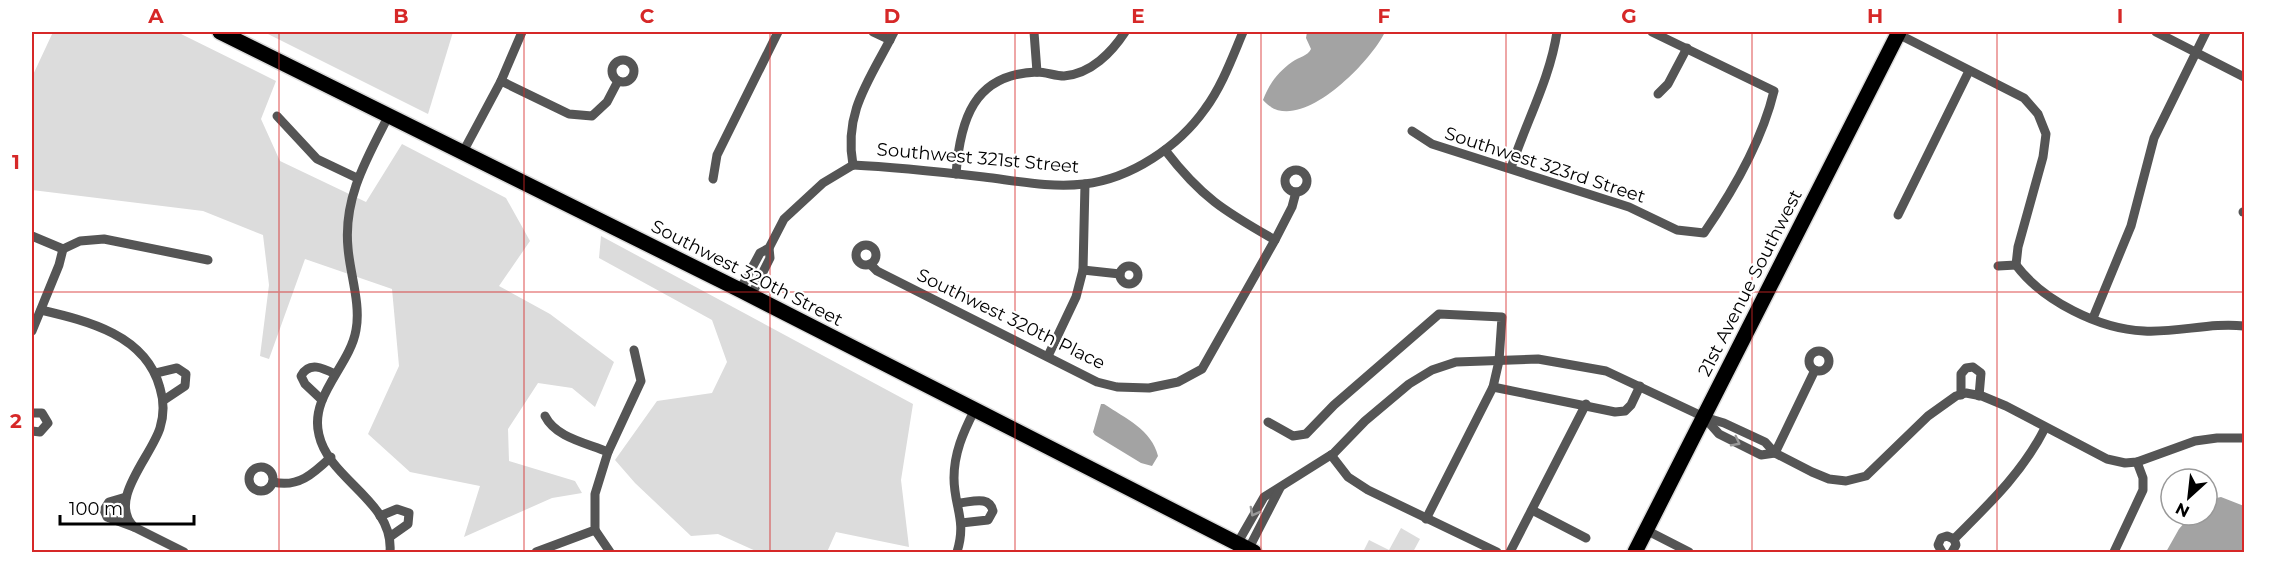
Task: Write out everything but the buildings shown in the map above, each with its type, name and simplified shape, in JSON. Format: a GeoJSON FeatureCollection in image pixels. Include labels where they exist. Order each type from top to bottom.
{"type":"FeatureCollection","features":[{"type":"Feature","properties":{"kind":"main road","name":"Southwest 320th Street"},"geometry":{"type":"LineString","coordinates":[[220,32],[746,293],[1245,549]]}},
{"type":"Feature","properties":{"kind":"main road","name":"21st Avenue Southwest"},"geometry":{"type":"LineString","coordinates":[[1635,552],[1897,32]]}},
{"type":"Feature","properties":{"kind":"street"},"geometry":{"type":"LineString","coordinates":[[463,152],[501,81],[522,32]]}},
{"type":"Feature","properties":{"kind":"street"},"geometry":{"type":"LineString","coordinates":[[713,179],[717,155],[778,32]]}},
{"type":"Feature","properties":{"kind":"street"},"geometry":{"type":"LineString","coordinates":[[746,293],[760,253],[769,248],[784,219],[823,183],[853,165],[849,143],[856,106],[892,36],[873,32]]}},
{"type":"Feature","properties":{"kind":"street"},"geometry":{"type":"LineString","coordinates":[[1034,32],[1037,72]]}},
{"type":"Feature","properties":{"kind":"street"},"geometry":{"type":"LineString","coordinates":[[956,174],[959,138],[974,103],[988,87],[1012,76],[1037,72],[1065,76],[1081,72],[1104,57],[1125,32]]}},
{"type":"Feature","properties":{"kind":"street","name":"Southwest 321st Street"},"geometry":{"type":"LineString","coordinates":[[853,165],[1038,184],[1085,184],[1139,166],[1165,150],[1204,111],[1220,83],[1243,32]]}},
{"type":"Feature","properties":{"kind":"street"},"geometry":{"type":"LineString","coordinates":[[1511,168],[1525,124],[1550,67],[1557,32]]}},
{"type":"Feature","properties":{"kind":"street"},"geometry":{"type":"LineString","coordinates":[[1652,32],[1687,48],[1668,84],[1658,94]]}},
{"type":"Feature","properties":{"kind":"street"},"geometry":{"type":"LineString","coordinates":[[1897,32],[2024,98],[2038,114],[2046,134],[2043,157],[2018,247],[2016,265],[2024,276],[2044,293],[2093,318],[2114,326],[2143,331],[2209,325],[2244,326]]}},
{"type":"Feature","properties":{"kind":"street"},"geometry":{"type":"LineString","coordinates":[[2156,32],[2244,77]]}},
{"type":"Feature","properties":{"kind":"street"},"geometry":{"type":"LineString","coordinates":[[2093,318],[2129,232],[2154,138],[2206,32]]}},
{"type":"Feature","properties":{"kind":"street","name":"Southwest 323rd Street"},"geometry":{"type":"LineString","coordinates":[[1412,131],[1432,144],[1629,207],[1677,230],[1704,233],[1727,197],[1751,150],[1769,111],[1774,91],[1687,48]]}},
{"type":"Feature","properties":{"kind":"street"},"geometry":{"type":"LineString","coordinates":[[1898,215],[1969,71]]}},
{"type":"Feature","properties":{"kind":"street"},"geometry":{"type":"LineString","coordinates":[[501,81],[569,114],[592,116],[608,102],[618,81]]}},
{"type":"Feature","properties":{"kind":"street"},"geometry":{"type":"LineString","coordinates":[[389,115],[357,178],[347,221],[356,330],[322,400],[317,424],[318,435],[331,457],[380,516],[391,536],[390,552]]}},
{"type":"Feature","properties":{"kind":"street"},"geometry":{"type":"LineString","coordinates":[[277,116],[317,159],[357,178]]}},
{"type":"Feature","properties":{"kind":"street"},"geometry":{"type":"LineString","coordinates":[[1165,150],[1201,193],[1227,212],[1275,240],[1292,207],[1296,192]]}},
{"type":"Feature","properties":{"kind":"street"},"geometry":{"type":"LineString","coordinates":[[1048,356],[1076,297],[1083,270],[1085,184]]}},
{"type":"Feature","properties":{"kind":"street"},"geometry":{"type":"LineString","coordinates":[[32,236],[63,249],[80,242],[104,239],[208,260]]}},
{"type":"Feature","properties":{"kind":"street","name":"Southwest 320th Place"},"geometry":{"type":"LineString","coordinates":[[870,264],[877,271],[1097,382],[1136,388],[1188,379],[1208,362],[1275,240]]}},
{"type":"Feature","properties":{"kind":"street"},"geometry":{"type":"LineString","coordinates":[[32,331],[63,249]]}},
{"type":"Feature","properties":{"kind":"street"},"geometry":{"type":"LineString","coordinates":[[1998,266],[2016,265]]}},
{"type":"Feature","properties":{"kind":"street"},"geometry":{"type":"LineString","coordinates":[[1083,270],[1120,274]]}},
{"type":"Feature","properties":{"kind":"street"},"geometry":{"type":"LineString","coordinates":[[41,310],[91,323],[117,336],[137,348],[156,373],[164,400],[160,429],[126,497],[126,514],[134,527]]}},
{"type":"Feature","properties":{"kind":"street"},"geometry":{"type":"LineString","coordinates":[[1268,422],[1293,436],[1306,434],[1334,405],[1439,314],[1502,317],[1499,361],[1493,387],[1426,519]]}},
{"type":"Feature","properties":{"kind":"street"},"geometry":{"type":"LineString","coordinates":[[609,552],[595,530],[595,494],[608,452],[641,381],[634,350]]}},
{"type":"Feature","properties":{"kind":"street"},"geometry":{"type":"LineString","coordinates":[[1245,549],[1259,503],[1331,455],[1365,420],[1409,384],[1432,370],[1456,362],[1539,359],[1606,371],[1704,417],[1724,423],[1766,442],[1775,453],[1829,479],[1846,481],[1866,476],[1928,416],[1963,394],[1979,396],[2006,406],[2107,459],[2125,464],[2137,462],[2195,441],[2244,438]]}},
{"type":"Feature","properties":{"kind":"street"},"geometry":{"type":"LineString","coordinates":[[322,400],[304,384],[301,376],[303,372],[310,366],[321,367],[335,374]]}},
{"type":"Feature","properties":{"kind":"street"},"geometry":{"type":"LineString","coordinates":[[1963,394],[1961,374],[1966,368],[1972,367],[1981,373],[1979,396]]}},
{"type":"Feature","properties":{"kind":"street"},"geometry":{"type":"LineString","coordinates":[[156,373],[177,368],[186,374],[185,386],[164,400]]}},
{"type":"Feature","properties":{"kind":"street"},"geometry":{"type":"LineString","coordinates":[[1775,453],[1815,370]]}},
{"type":"Feature","properties":{"kind":"street"},"geometry":{"type":"LineString","coordinates":[[1493,387],[1586,404],[1615,412],[1624,411],[1631,405],[1640,386]]}},
{"type":"Feature","properties":{"kind":"street"},"geometry":{"type":"LineString","coordinates":[[1510,552],[1586,404]]}},
{"type":"Feature","properties":{"kind":"street"},"geometry":{"type":"LineString","coordinates":[[957,552],[961,523],[954,478],[956,452],[974,411]]}},
{"type":"Feature","properties":{"kind":"street"},"geometry":{"type":"LineString","coordinates":[[32,413],[42,413],[48,423],[40,432],[32,431]]}},
{"type":"Feature","properties":{"kind":"street"},"geometry":{"type":"LineString","coordinates":[[545,416],[549,424],[562,434],[608,452]]}},
{"type":"Feature","properties":{"kind":"street"},"geometry":{"type":"LineString","coordinates":[[1954,539],[2015,477],[2031,456],[2046,428]]}},
{"type":"Feature","properties":{"kind":"street"},"geometry":{"type":"LineString","coordinates":[[1331,455],[1348,477],[1426,519],[1497,552]]}},
{"type":"Feature","properties":{"kind":"street"},"geometry":{"type":"LineString","coordinates":[[273,482],[293,484],[306,478],[331,457]]}},
{"type":"Feature","properties":{"kind":"street"},"geometry":{"type":"LineString","coordinates":[[2114,552],[2143,490],[2143,478],[2137,462]]}},
{"type":"Feature","properties":{"kind":"street"},"geometry":{"type":"LineString","coordinates":[[126,497],[109,502],[105,506],[105,513],[114,521],[134,527],[184,552]]}},
{"type":"Feature","properties":{"kind":"street"},"geometry":{"type":"LineString","coordinates":[[959,503],[985,501],[991,504],[993,511],[988,520],[961,523]]}},
{"type":"Feature","properties":{"kind":"street"},"geometry":{"type":"LineString","coordinates":[[380,516],[398,509],[409,513],[408,524],[391,536]]}},
{"type":"Feature","properties":{"kind":"street"},"geometry":{"type":"LineString","coordinates":[[1532,510],[1586,538]]}},
{"type":"Feature","properties":{"kind":"street"},"geometry":{"type":"LineString","coordinates":[[536,552],[595,530]]}},
{"type":"Feature","properties":{"kind":"street"},"geometry":{"type":"LineString","coordinates":[[1646,531],[1689,552]]}},
{"type":"Feature","properties":{"kind":"street"},"geometry":{"type":"LineString","coordinates":[[1942,552],[1938,545],[1941,538],[1947,536],[1954,539],[1956,545],[1952,552]]}},
{"type":"Feature","properties":{"kind":"shaded area"},"geometry":{"type":"Polygon","coordinates":[[[53,32],[177,32],[276,81],[261,119],[280,161],[366,202],[402,144],[506,198],[530,241],[499,286],[550,314],[614,362],[595,407],[572,388],[538,383],[508,429],[509,461],[575,481],[582,493],[552,498],[464,537],[480,486],[410,472],[368,434],[399,366],[392,289],[305,259],[269,359],[260,356],[269,285],[263,235],[203,211],[32,190],[32,77],[53,32]]]}},
{"type":"Feature","properties":{"kind":"shaded area"},"geometry":{"type":"Polygon","coordinates":[[[264,32],[453,32],[428,114],[264,32]]]}},
{"type":"Feature","properties":{"kind":"shaded area"},"geometry":{"type":"Polygon","coordinates":[[[1307,32],[1385,32],[1365,61],[1331,92],[1312,104],[1294,110],[1277,110],[1263,100],[1278,74],[1310,51],[1306,38],[1307,32]]]}},
{"type":"Feature","properties":{"kind":"shaded area"},"geometry":{"type":"Polygon","coordinates":[[[601,236],[913,404],[901,480],[909,547],[836,532],[827,552],[758,552],[718,534],[691,536],[635,483],[615,460],[657,401],[712,393],[727,362],[712,320],[599,258],[601,236]]]}},
{"type":"Feature","properties":{"kind":"shaded area"},"geometry":{"type":"Polygon","coordinates":[[[1101,404],[1129,420],[1150,439],[1158,456],[1152,466],[1141,463],[1095,435],[1093,432],[1101,404]]]}},
{"type":"Feature","properties":{"kind":"shaded area"},"geometry":{"type":"Polygon","coordinates":[[[2219,497],[2244,506],[2244,552],[2166,552],[2181,527],[2219,527],[2219,497]]]}},
{"type":"Feature","properties":{"kind":"shaded area"},"geometry":{"type":"Polygon","coordinates":[[[1401,528],[1420,539],[1413,552],[1363,552],[1369,540],[1389,550],[1401,528]]]}}]}
